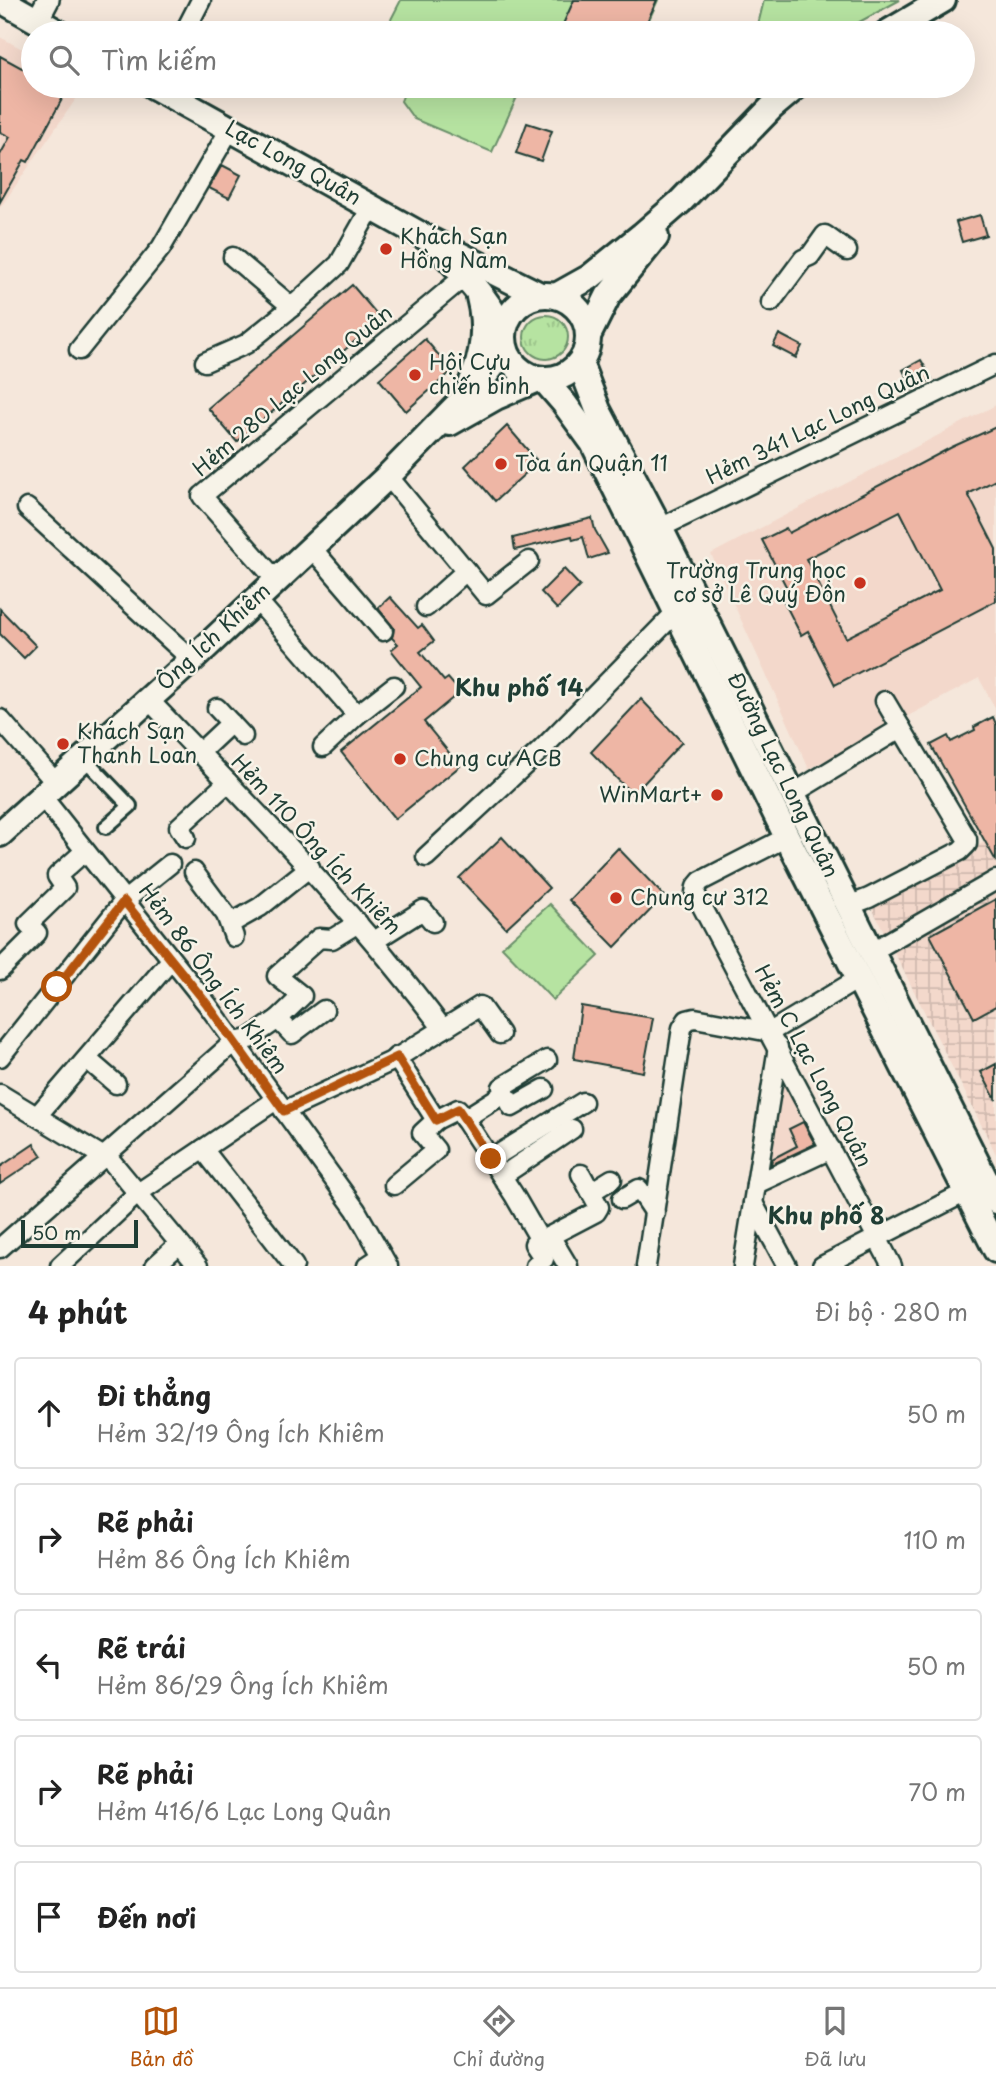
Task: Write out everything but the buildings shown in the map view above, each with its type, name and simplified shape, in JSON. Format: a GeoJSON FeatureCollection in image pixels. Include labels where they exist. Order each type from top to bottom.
{"type":"FeatureCollection","features":[{"type":"Feature","properties":{"kind":"main road"},"geometry":{"type":"LineString","coordinates":[[1,0],[42,10]]}},
{"type":"Feature","properties":{"kind":"main road"},"geometry":{"type":"LineString","coordinates":[[907,21],[943,0]]}},
{"type":"Feature","properties":{"kind":"main road","name":"Lạc Long Quân"},"geometry":{"type":"LineString","coordinates":[[174,98],[432,241]]}},
{"type":"Feature","properties":{"kind":"main road"},"geometry":{"type":"LineString","coordinates":[[426,438],[481,381],[505,342],[509,318],[514,310],[530,298],[548,296],[590,278],[680,202],[734,143],[784,98]]}},
{"type":"Feature","properties":{"kind":"main road"},"geometry":{"type":"LineString","coordinates":[[426,438],[496,397],[541,379],[564,376],[580,363],[585,355],[589,334],[608,296],[668,223],[680,202]]}},
{"type":"Feature","properties":{"kind":"main road"},"geometry":{"type":"LineString","coordinates":[[432,241],[548,296],[574,304],[582,313],[589,334]]}},
{"type":"Feature","properties":{"kind":"main road"},"geometry":{"type":"LineString","coordinates":[[432,241],[500,322],[505,342],[518,369],[541,379]]}},
{"type":"Feature","properties":{"kind":"main road"},"geometry":{"type":"LineString","coordinates":[[467,393],[483,347],[484,320],[471,285]]}},
{"type":"Feature","properties":{"kind":"main road","name":"Đường Lạc Long Quân"},"geometry":{"type":"LineString","coordinates":[[580,363],[598,410],[660,528],[987,1190]]}},
{"type":"Feature","properties":{"kind":"main road","name":"Đường Lạc Long Quân"},"geometry":{"type":"LineString","coordinates":[[541,379],[564,403],[593,443],[858,979],[987,1190]]}},
{"type":"Feature","properties":{"kind":"main road","name":"Ông Ích Khiêm"},"geometry":{"type":"LineString","coordinates":[[0,834],[192,660],[426,438]]}},
{"type":"Feature","properties":{"kind":"main road"},"geometry":{"type":"LineString","coordinates":[[987,1190],[996,1250]]}},
{"type":"Feature","properties":{"kind":"street"},"geometry":{"type":"LineString","coordinates":[[190,21],[201,0]]}},
{"type":"Feature","properties":{"kind":"street"},"geometry":{"type":"LineString","coordinates":[[79,350],[161,248],[230,129]]}},
{"type":"Feature","properties":{"kind":"street"},"geometry":{"type":"LineString","coordinates":[[205,362],[246,344],[339,264],[372,206]]}},
{"type":"Feature","properties":{"kind":"street"},"geometry":{"type":"LineString","coordinates":[[771,302],[803,258],[810,256],[825,235],[847,251]]}},
{"type":"Feature","properties":{"kind":"street"},"geometry":{"type":"LineString","coordinates":[[233,257],[292,307]]}},
{"type":"Feature","properties":{"kind":"street","name":"Hẻm 280 Lạc Long Quân"},"geometry":{"type":"LineString","coordinates":[[276,580],[202,496],[471,285]]}},
{"type":"Feature","properties":{"kind":"street","name":"Hẻm 341 Lạc Long Quân"},"geometry":{"type":"LineString","coordinates":[[660,528],[996,364]]}},
{"type":"Feature","properties":{"kind":"street"},"geometry":{"type":"LineString","coordinates":[[388,476],[486,595],[529,561]]}},
{"type":"Feature","properties":{"kind":"street"},"geometry":{"type":"LineString","coordinates":[[27,508],[192,660]]}},
{"type":"Feature","properties":{"kind":"street"},"geometry":{"type":"LineString","coordinates":[[312,547],[383,631]]}},
{"type":"Feature","properties":{"kind":"street"},"geometry":{"type":"LineString","coordinates":[[426,607],[467,571]]}},
{"type":"Feature","properties":{"kind":"street"},"geometry":{"type":"LineString","coordinates":[[256,599],[357,715]]}},
{"type":"Feature","properties":{"kind":"street"},"geometry":{"type":"LineString","coordinates":[[426,857],[542,749],[676,612]]}},
{"type":"Feature","properties":{"kind":"street"},"geometry":{"type":"LineString","coordinates":[[323,747],[357,715],[394,687]]}},
{"type":"Feature","properties":{"kind":"street","name":"Hẻm 110 Ông Ích Khiêm"},"geometry":{"type":"LineString","coordinates":[[147,698],[310,867],[374,941],[443,1028]]}},
{"type":"Feature","properties":{"kind":"street"},"geometry":{"type":"LineString","coordinates":[[848,906],[960,851],[967,844],[967,839],[951,811],[885,701]]}},
{"type":"Feature","properties":{"kind":"street"},"geometry":{"type":"LineString","coordinates":[[200,752],[237,730],[217,708]]}},
{"type":"Feature","properties":{"kind":"street","name":"Hẻm 86 Ông Ích Khiêm"},"geometry":{"type":"LineString","coordinates":[[0,719],[48,789],[85,851],[234,1042],[356,1210],[379,1263]]}},
{"type":"Feature","properties":{"kind":"street"},"geometry":{"type":"LineString","coordinates":[[792,793],[901,728]]}},
{"type":"Feature","properties":{"kind":"street"},"geometry":{"type":"LineString","coordinates":[[83,757],[130,806],[106,827]]}},
{"type":"Feature","properties":{"kind":"street"},"geometry":{"type":"LineString","coordinates":[[186,838],[179,827],[228,782]]}},
{"type":"Feature","properties":{"kind":"street","name":"Hẻm C Lạc Long Quân"},"geometry":{"type":"LineString","coordinates":[[786,837],[701,881],[695,887],[695,893],[892,1266]]}},
{"type":"Feature","properties":{"kind":"street"},"geometry":{"type":"LineString","coordinates":[[0,970],[37,933],[29,924],[65,888],[57,876],[85,851]]}},
{"type":"Feature","properties":{"kind":"street"},"geometry":{"type":"LineString","coordinates":[[3,1047],[124,901],[170,864]]}},
{"type":"Feature","properties":{"kind":"street"},"geometry":{"type":"LineString","coordinates":[[194,872],[226,915],[232,931],[310,867]]}},
{"type":"Feature","properties":{"kind":"street"},"geometry":{"type":"LineString","coordinates":[[871,952],[996,880]]}},
{"type":"Feature","properties":{"kind":"street"},"geometry":{"type":"LineString","coordinates":[[374,941],[423,910],[433,922]]}},
{"type":"Feature","properties":{"kind":"street"},"geometry":{"type":"LineString","coordinates":[[0,1248],[234,1042],[249,1039],[278,1019],[302,996],[277,976],[319,938],[332,939],[358,923]]}},
{"type":"Feature","properties":{"kind":"street"},"geometry":{"type":"LineString","coordinates":[[37,1116],[171,960]]}},
{"type":"Feature","properties":{"kind":"street"},"geometry":{"type":"LineString","coordinates":[[743,1266],[774,1039],[858,979]]}},
{"type":"Feature","properties":{"kind":"street"},"geometry":{"type":"LineString","coordinates":[[60,1266],[138,1193],[203,1149],[280,1105],[397,1057],[480,1006],[500,1034]]}},
{"type":"Feature","properties":{"kind":"street"},"geometry":{"type":"LineString","coordinates":[[278,1019],[292,1034],[324,1010]]}},
{"type":"Feature","properties":{"kind":"street"},"geometry":{"type":"LineString","coordinates":[[646,1266],[682,1028],[687,1020],[695,1018],[774,1039]]}},
{"type":"Feature","properties":{"kind":"street"},"geometry":{"type":"LineString","coordinates":[[397,1057],[436,1120]]}},
{"type":"Feature","properties":{"kind":"street"},"geometry":{"type":"LineString","coordinates":[[87,1059],[116,1084]]}},
{"type":"Feature","properties":{"kind":"street"},"geometry":{"type":"LineString","coordinates":[[544,1089],[512,1107],[502,1087],[547,1060]]}},
{"type":"Feature","properties":{"kind":"street"},"geometry":{"type":"LineString","coordinates":[[464,1119],[505,1093]]}},
{"type":"Feature","properties":{"kind":"street"},"geometry":{"type":"LineString","coordinates":[[0,1094],[112,1162],[198,1266]]}},
{"type":"Feature","properties":{"kind":"street"},"geometry":{"type":"LineString","coordinates":[[491,1159],[583,1102]]}},
{"type":"Feature","properties":{"kind":"street"},"geometry":{"type":"LineString","coordinates":[[394,1185],[436,1150],[422,1133],[436,1120],[458,1109],[545,1238],[568,1266]]}},
{"type":"Feature","properties":{"kind":"street"},"geometry":{"type":"LineString","coordinates":[[502,1176],[572,1129]]}},
{"type":"Feature","properties":{"kind":"street"},"geometry":{"type":"LineString","coordinates":[[203,1149],[294,1266]]}},
{"type":"Feature","properties":{"kind":"street"},"geometry":{"type":"LineString","coordinates":[[756,1184],[831,1149]]}},
{"type":"Feature","properties":{"kind":"street"},"geometry":{"type":"LineString","coordinates":[[535,1266],[544,1259],[534,1244],[596,1212],[599,1207],[581,1174]]}},
{"type":"Feature","properties":{"kind":"street"},"geometry":{"type":"LineString","coordinates":[[590,1192],[612,1179]]}},
{"type":"Feature","properties":{"kind":"street"},"geometry":{"type":"LineString","coordinates":[[622,1199],[639,1189],[654,1213]]}},
{"type":"Feature","properties":{"kind":"street"},"geometry":{"type":"LineString","coordinates":[[822,1266],[877,1236],[987,1190]]}},
{"type":"Feature","properties":{"kind":"street"},"geometry":{"type":"LineString","coordinates":[[753,1203],[787,1266]]}},
{"type":"Feature","properties":{"kind":"street"},"geometry":{"type":"LineString","coordinates":[[155,1266],[179,1244]]}},
{"type":"Feature","properties":{"kind":"shaded area"},"geometry":{"type":"Polygon","coordinates":[[[0,37],[21,48],[21,98],[77,98],[0,208],[0,37]]]}},
{"type":"Feature","properties":{"kind":"shaded area","name":"Trường Trung học cơ sở Lê Quý Đôn"},"geometry":{"type":"Polygon","coordinates":[[[996,405],[996,710],[979,678],[809,769],[711,554],[996,405]]]}},
{"type":"Feature","properties":{"kind":"shaded area"},"geometry":{"type":"Polygon","coordinates":[[[996,836],[996,1154],[869,902],[996,836]]]}},
{"type":"Feature","properties":{"kind":"shaded area"},"geometry":{"type":"Polygon","coordinates":[[[784,1073],[821,1147],[766,1175],[779,1075],[784,1073]]]}},
{"type":"Feature","properties":{"kind":"green space"},"geometry":{"type":"Polygon","coordinates":[[[401,0],[658,0],[648,21],[390,21],[401,0]]]}},
{"type":"Feature","properties":{"kind":"green space"},"geometry":{"type":"Polygon","coordinates":[[[764,0],[900,0],[861,21],[759,21],[764,0]]]}},
{"type":"Feature","properties":{"kind":"green space"},"geometry":{"type":"Polygon","coordinates":[[[402,98],[517,98],[492,152],[414,119],[401,101],[402,98]]]}},
{"type":"Feature","properties":{"kind":"green space"},"geometry":{"type":"Polygon","coordinates":[[[546,315],[561,322],[568,337],[561,352],[546,359],[531,352],[524,337],[531,322],[546,315]]]}},
{"type":"Feature","properties":{"kind":"green space"},"geometry":{"type":"Polygon","coordinates":[[[550,904],[599,956],[553,1000],[502,947],[550,904]]]}},
{"type":"Feature","properties":{"kind":"place","name":"Khách Sạn Hồng Nam"},"geometry":{"type":"Point","coordinates":[386,249]}},
{"type":"Feature","properties":{"kind":"place","name":"Hội Cựu chiến binh"},"geometry":{"type":"Point","coordinates":[415,375]}},
{"type":"Feature","properties":{"kind":"place","name":"Tòa án Quận 11"},"geometry":{"type":"Point","coordinates":[501,464]}},
{"type":"Feature","properties":{"kind":"place","name":"Trường Trung học cơ sở Lê Quý Đôn"},"geometry":{"type":"Point","coordinates":[860,583]}},
{"type":"Feature","properties":{"kind":"place","name":"Khách Sạn Thanh Loan"},"geometry":{"type":"Point","coordinates":[63,744]}},
{"type":"Feature","properties":{"kind":"place","name":"Chung cư ACB"},"geometry":{"type":"Point","coordinates":[400,759]}},
{"type":"Feature","properties":{"kind":"place","name":"WinMart+"},"geometry":{"type":"Point","coordinates":[717,795]}},
{"type":"Feature","properties":{"kind":"place","name":"Chung cư 312"},"geometry":{"type":"Point","coordinates":[616,898]}},
{"type":"Feature","properties":{"kind":"district","name":"Khu phố 14"},"geometry":{"type":"Point","coordinates":[519,688]}},
{"type":"Feature","properties":{"kind":"district","name":"Khu phố 8"},"geometry":{"type":"Point","coordinates":[826,1216]}},
{"type":"Feature","properties":{"kind":"route"},"geometry":{"type":"LineString","coordinates":[[57,987],[124,901],[207,1004],[284,1111],[397,1057],[436,1120],[458,1109],[491,1159]]}}]}
